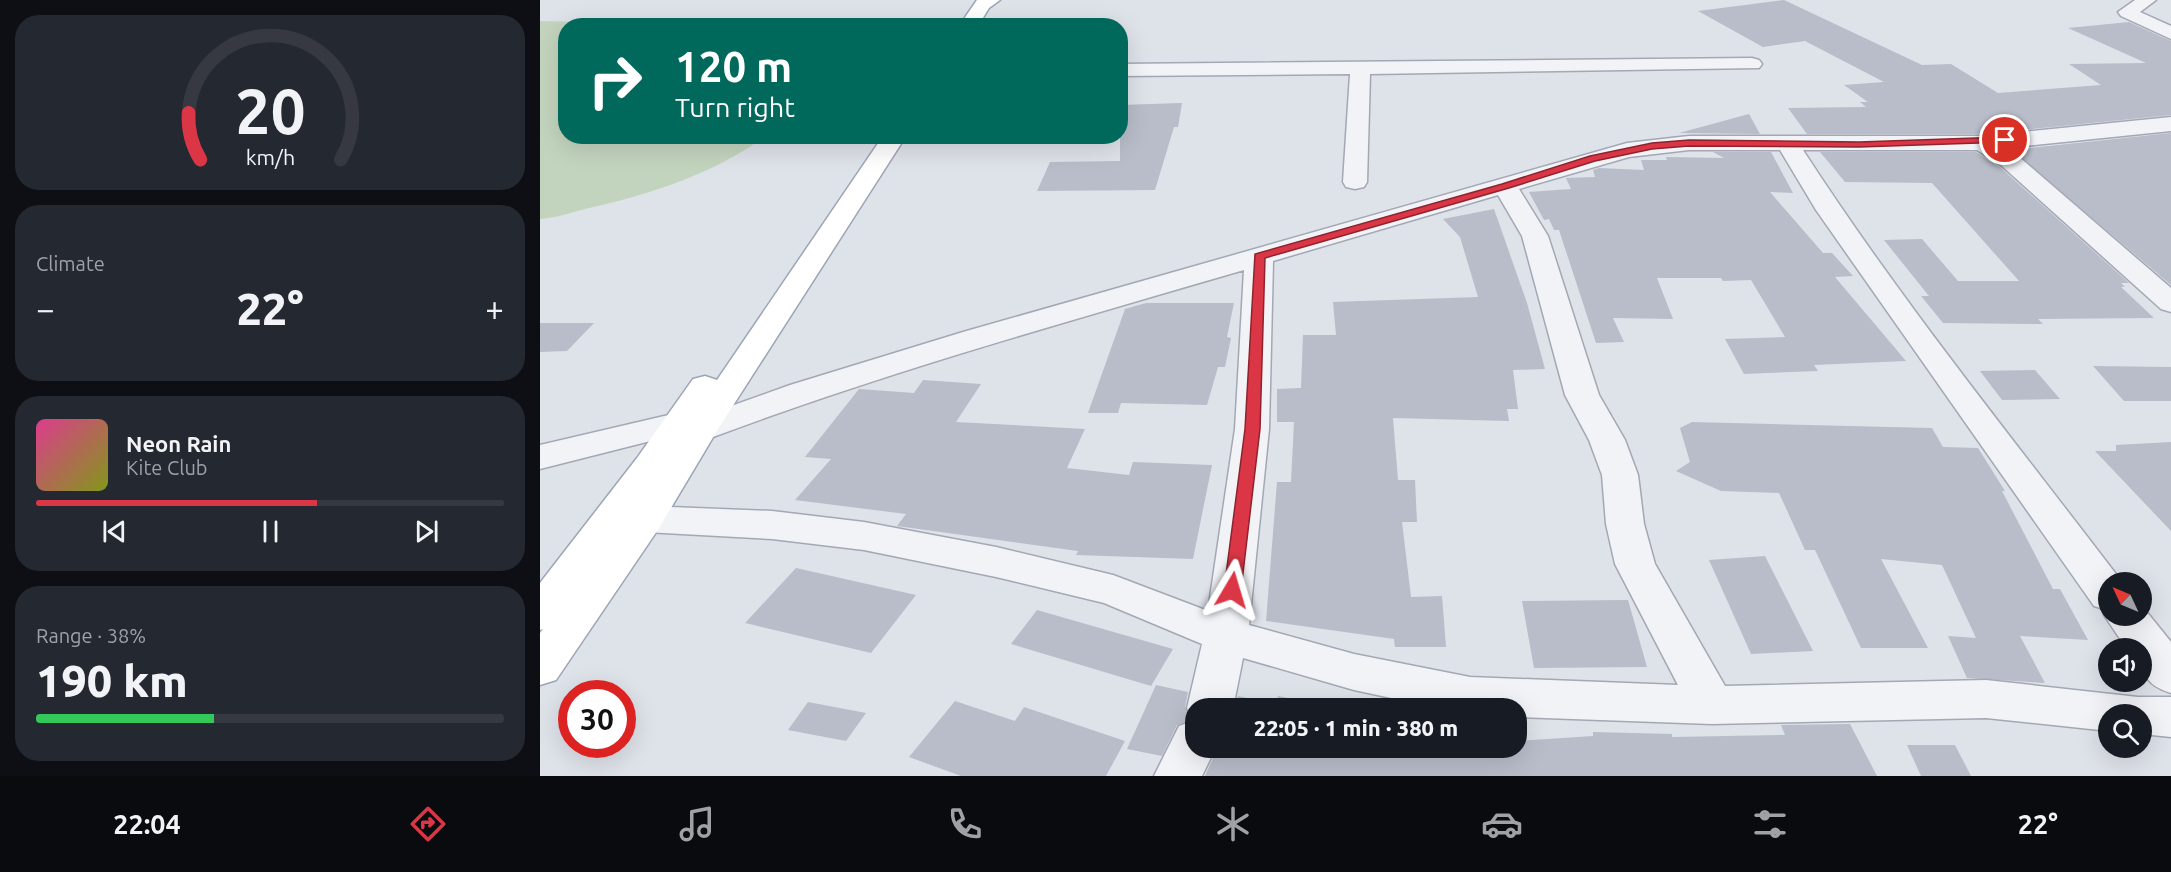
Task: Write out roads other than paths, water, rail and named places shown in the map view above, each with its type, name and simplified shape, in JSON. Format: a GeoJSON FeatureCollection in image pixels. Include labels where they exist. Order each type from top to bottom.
{"type":"FeatureCollection","features":[{"type":"Feature","properties":{"kind":"main road"},"geometry":{"type":"LineString","coordinates":[[959,18],[971,0]]}},
{"type":"Feature","properties":{"kind":"main road"},"geometry":{"type":"LineString","coordinates":[[973,18],[983,4],[991,0]]}},
{"type":"Feature","properties":{"kind":"main road"},"geometry":{"type":"LineString","coordinates":[[540,667],[645,519],[720,365],[871,144]]}},
{"type":"Feature","properties":{"kind":"main road"},"geometry":{"type":"LineString","coordinates":[[540,614],[650,466],[689,426],[889,144]]}},
{"type":"Feature","properties":{"kind":"street"},"geometry":{"type":"LineString","coordinates":[[2147,0],[2127,12],[2171,33]]}},
{"type":"Feature","properties":{"kind":"street"},"geometry":{"type":"LineString","coordinates":[[1128,70],[1752,64]]}},
{"type":"Feature","properties":{"kind":"street"},"geometry":{"type":"LineString","coordinates":[[1355,182],[1360,69]]}},
{"type":"Feature","properties":{"kind":"street"},"geometry":{"type":"LineString","coordinates":[[540,457],[689,426],[952,346],[1505,186],[1593,158],[1644,147],[1689,143],[1982,143],[2164,128]]}},
{"type":"Feature","properties":{"kind":"street"},"geometry":{"type":"LineString","coordinates":[[1982,143],[2010,161],[2171,303]]}},
{"type":"Feature","properties":{"kind":"street"},"geometry":{"type":"LineString","coordinates":[[1788,144],[1829,210],[2098,580]]}},
{"type":"Feature","properties":{"kind":"street"},"geometry":{"type":"LineString","coordinates":[[1505,186],[1535,236],[1582,395],[1607,440],[1617,466],[1625,524],[1635,564],[1712,705]]}},
{"type":"Feature","properties":{"kind":"street"},"geometry":{"type":"LineString","coordinates":[[1212,698],[1226,636],[1252,429],[1259,256]]}},
{"type":"Feature","properties":{"kind":"street"},"geometry":{"type":"LineString","coordinates":[[645,519],[772,525],[841,533],[985,560],[1113,590],[1226,636],[1354,672],[1470,696],[1712,705],[1986,699],[2098,711]]}},
{"type":"Feature","properties":{"kind":"street"},"geometry":{"type":"LineString","coordinates":[[2133,626],[2171,675]]}},
{"type":"Feature","properties":{"kind":"street"},"geometry":{"type":"LineString","coordinates":[[2152,716],[2171,717]]}},
{"type":"Feature","properties":{"kind":"street"},"geometry":{"type":"LineString","coordinates":[[1178,776],[1187,758]]}}]}
